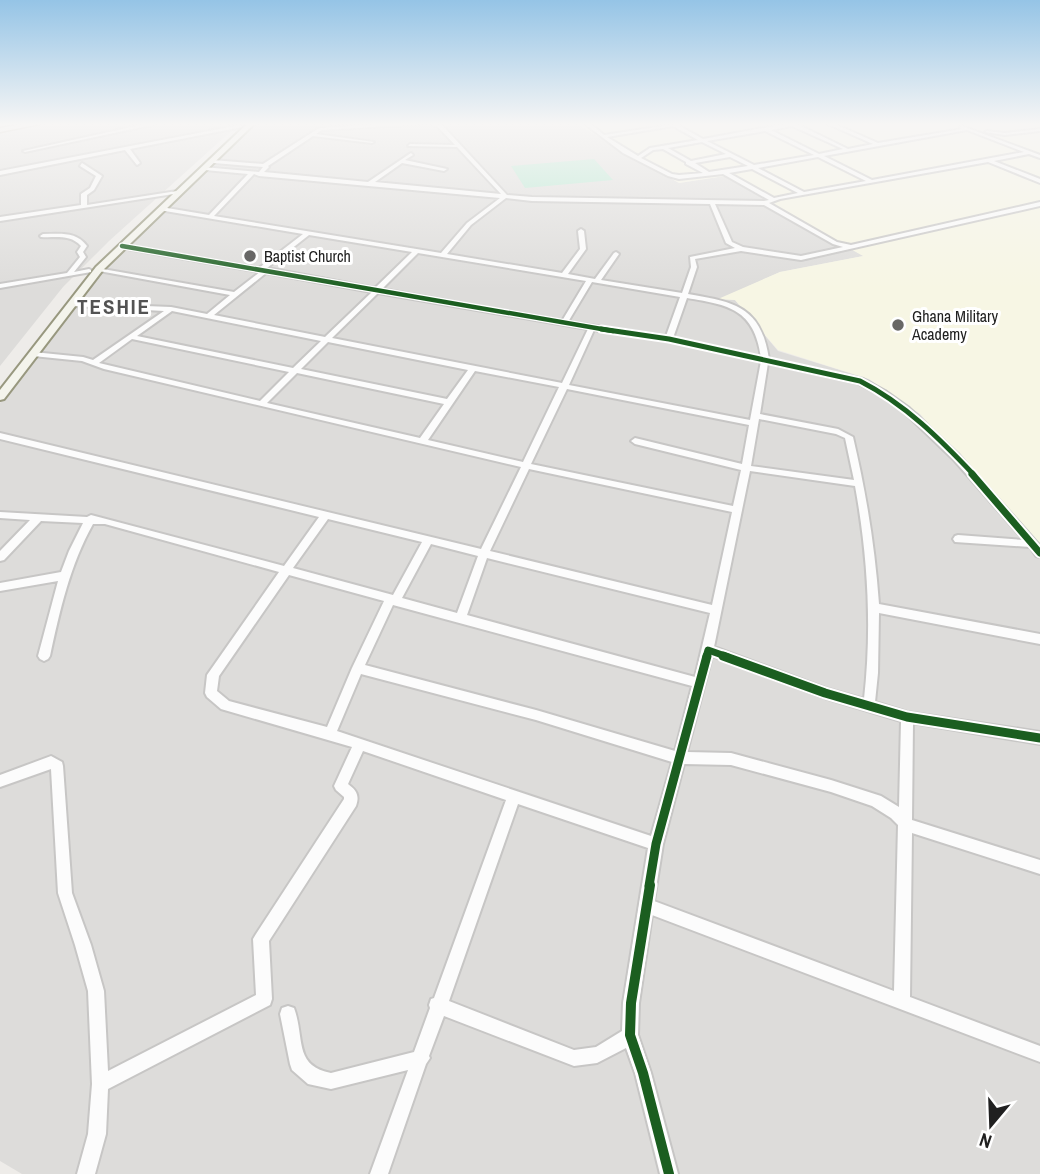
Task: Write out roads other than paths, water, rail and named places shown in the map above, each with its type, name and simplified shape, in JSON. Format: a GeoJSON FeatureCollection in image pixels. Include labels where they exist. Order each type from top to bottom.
{"type":"FeatureCollection","features":[{"type":"Feature","properties":{"kind":"main road"},"geometry":{"type":"LineString","coordinates":[[0,383],[94,270],[188,179]]}},
{"type":"Feature","properties":{"kind":"main road"},"geometry":{"type":"LineString","coordinates":[[0,397],[72,304],[94,270],[192,179]]}},
{"type":"Feature","properties":{"kind":"street"},"geometry":{"type":"LineString","coordinates":[[84,206],[84,194],[92,190],[98,179]]}},
{"type":"Feature","properties":{"kind":"street"},"geometry":{"type":"LineString","coordinates":[[210,217],[251,179]]}},
{"type":"Feature","properties":{"kind":"street"},"geometry":{"type":"LineString","coordinates":[[310,179],[571,204],[712,204],[765,203],[772,199],[889,179]]}},
{"type":"Feature","properties":{"kind":"street"},"geometry":{"type":"LineString","coordinates":[[369,184],[376,179]]}},
{"type":"Feature","properties":{"kind":"street"},"geometry":{"type":"LineString","coordinates":[[488,179],[505,196]]}},
{"type":"Feature","properties":{"kind":"street"},"geometry":{"type":"LineString","coordinates":[[736,179],[772,199]]}},
{"type":"Feature","properties":{"kind":"street"},"geometry":{"type":"LineString","coordinates":[[775,179],[804,194]]}},
{"type":"Feature","properties":{"kind":"street"},"geometry":{"type":"LineString","coordinates":[[865,179],[872,182]]}},
{"type":"Feature","properties":{"kind":"street"},"geometry":{"type":"LineString","coordinates":[[0,219],[173,194]]}},
{"type":"Feature","properties":{"kind":"street"},"geometry":{"type":"LineString","coordinates":[[443,255],[469,225],[505,196]]}},
{"type":"Feature","properties":{"kind":"street"},"geometry":{"type":"LineString","coordinates":[[765,203],[835,247]]}},
{"type":"Feature","properties":{"kind":"street"},"geometry":{"type":"LineString","coordinates":[[712,204],[723,235],[729,243],[741,249],[792,259],[835,247],[853,246],[1040,204]]}},
{"type":"Feature","properties":{"kind":"street"},"geometry":{"type":"LineString","coordinates":[[161,209],[683,295],[738,308],[752,320],[759,332],[764,344],[765,360],[746,468],[708,650],[656,844],[631,1003],[630,1035],[643,1073],[669,1174]]}},
{"type":"Feature","properties":{"kind":"street"},"geometry":{"type":"LineString","coordinates":[[564,275],[583,249],[581,231]]}},
{"type":"Feature","properties":{"kind":"street"},"geometry":{"type":"LineString","coordinates":[[207,317],[307,234]]}},
{"type":"Feature","properties":{"kind":"street"},"geometry":{"type":"LineString","coordinates":[[43,236],[76,237],[83,242],[84,246],[80,252],[83,257],[69,274]]}},
{"type":"Feature","properties":{"kind":"street"},"geometry":{"type":"LineString","coordinates":[[122,246],[669,339],[860,381],[899,405],[944,446],[1040,553]]}},
{"type":"Feature","properties":{"kind":"street"},"geometry":{"type":"LineString","coordinates":[[669,339],[694,267],[692,258],[741,249]]}},
{"type":"Feature","properties":{"kind":"street"},"geometry":{"type":"LineString","coordinates":[[261,404],[417,251]]}},
{"type":"Feature","properties":{"kind":"street"},"geometry":{"type":"LineString","coordinates":[[564,323],[616,254]]}},
{"type":"Feature","properties":{"kind":"street"},"geometry":{"type":"LineString","coordinates":[[0,286],[94,270],[234,294]]}},
{"type":"Feature","properties":{"kind":"street"},"geometry":{"type":"LineString","coordinates":[[72,304],[171,309],[472,368],[846,434],[856,466],[876,608],[875,659],[869,707]]}},
{"type":"Feature","properties":{"kind":"street"},"geometry":{"type":"LineString","coordinates":[[94,363],[171,309]]}},
{"type":"Feature","properties":{"kind":"street"},"geometry":{"type":"LineString","coordinates":[[461,618],[483,555],[592,328]]}},
{"type":"Feature","properties":{"kind":"street"},"geometry":{"type":"LineString","coordinates":[[131,337],[448,402]]}},
{"type":"Feature","properties":{"kind":"street"},"geometry":{"type":"LineString","coordinates":[[33,354],[83,359],[422,442],[736,510]]}},
{"type":"Feature","properties":{"kind":"street"},"geometry":{"type":"LineString","coordinates":[[422,442],[472,368]]}},
{"type":"Feature","properties":{"kind":"street"},"geometry":{"type":"LineString","coordinates":[[0,436],[324,517],[716,610]]}},
{"type":"Feature","properties":{"kind":"street"},"geometry":{"type":"LineString","coordinates":[[635,441],[746,468],[857,483]]}},
{"type":"Feature","properties":{"kind":"street"},"geometry":{"type":"LineString","coordinates":[[0,515],[91,518],[699,683]]}},
{"type":"Feature","properties":{"kind":"street"},"geometry":{"type":"LineString","coordinates":[[0,557],[40,516]]}},
{"type":"Feature","properties":{"kind":"street"},"geometry":{"type":"LineString","coordinates":[[324,517],[213,675],[211,692],[225,705],[330,734],[656,844]]}},
{"type":"Feature","properties":{"kind":"street"},"geometry":{"type":"LineString","coordinates":[[44,656],[62,576],[73,547],[91,518]]}},
{"type":"Feature","properties":{"kind":"street"},"geometry":{"type":"LineString","coordinates":[[958,539],[1032,544]]}},
{"type":"Feature","properties":{"kind":"street"},"geometry":{"type":"LineString","coordinates":[[330,734],[358,668],[427,542]]}},
{"type":"Feature","properties":{"kind":"street"},"geometry":{"type":"LineString","coordinates":[[0,587],[62,576]]}},
{"type":"Feature","properties":{"kind":"street"},"geometry":{"type":"LineString","coordinates":[[876,608],[1040,639]]}},
{"type":"Feature","properties":{"kind":"street"},"geometry":{"type":"LineString","coordinates":[[708,650],[869,707],[907,717],[1040,738]]}},
{"type":"Feature","properties":{"kind":"street"},"geometry":{"type":"LineString","coordinates":[[358,668],[536,715],[679,758],[731,759],[831,786],[876,801],[896,813],[906,825],[1040,867]]}},
{"type":"Feature","properties":{"kind":"street"},"geometry":{"type":"LineString","coordinates":[[902,1002],[907,717]]}},
{"type":"Feature","properties":{"kind":"street"},"geometry":{"type":"LineString","coordinates":[[100,1084],[264,999],[261,939],[351,801],[351,794],[341,786],[359,745]]}},
{"type":"Feature","properties":{"kind":"street"},"geometry":{"type":"LineString","coordinates":[[0,781],[51,762],[57,766],[65,893],[96,991],[100,1084],[97,1134],[86,1174]]}},
{"type":"Feature","properties":{"kind":"street"},"geometry":{"type":"LineString","coordinates":[[379,1174],[422,1058],[437,1005],[514,796]]}},
{"type":"Feature","properties":{"kind":"street"},"geometry":{"type":"LineString","coordinates":[[646,905],[1040,1054]]}},
{"type":"Feature","properties":{"kind":"street"},"geometry":{"type":"LineString","coordinates":[[437,1005],[575,1058],[589,1059],[600,1055],[630,1035]]}},
{"type":"Feature","properties":{"kind":"street"},"geometry":{"type":"LineString","coordinates":[[288,1014],[298,1064],[314,1078],[331,1081],[422,1058]]}},
{"type":"Feature","properties":{"kind":"place","name":"Baptist Church"},"geometry":{"type":"Point","coordinates":[250,256]}},
{"type":"Feature","properties":{"kind":"place","name":"Ghana Military Academy"},"geometry":{"type":"Point","coordinates":[898,325]}},
{"type":"Feature","properties":{"kind":"district","name":"TESHIE"},"geometry":{"type":"Point","coordinates":[114,306]}}]}
